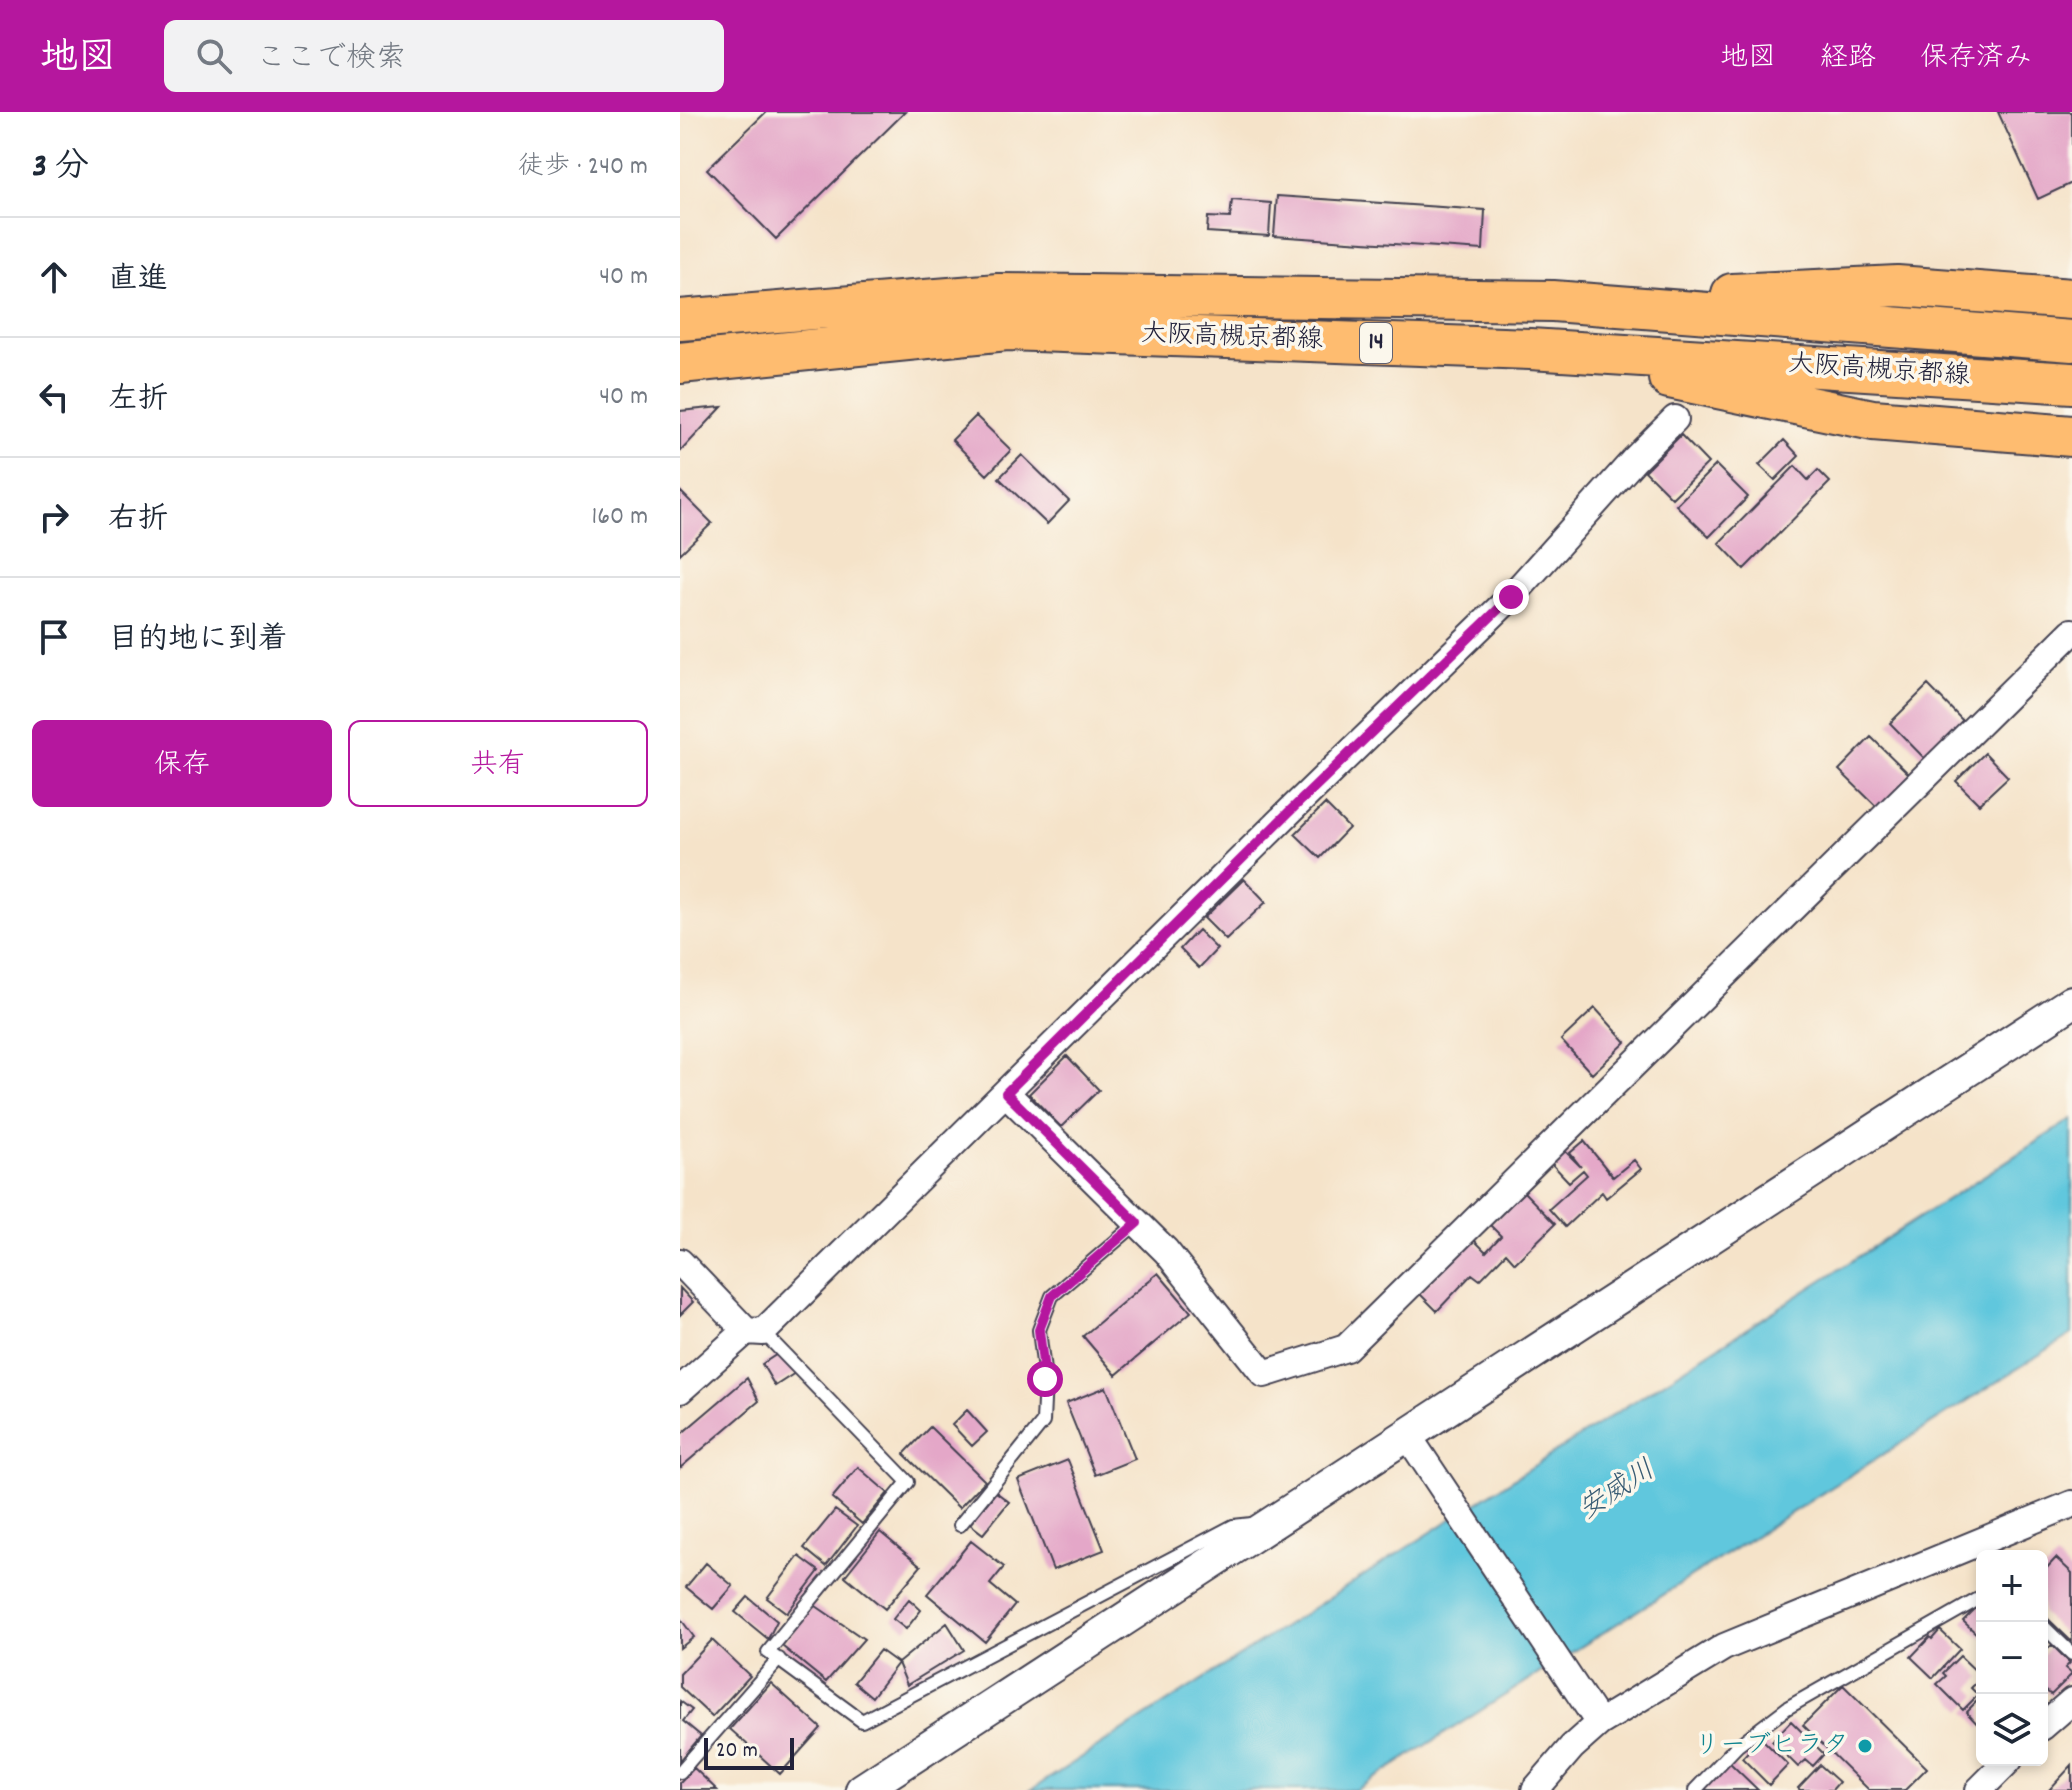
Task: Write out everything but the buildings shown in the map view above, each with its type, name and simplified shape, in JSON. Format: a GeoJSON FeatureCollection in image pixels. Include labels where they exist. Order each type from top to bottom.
{"type":"FeatureCollection","features":[{"type":"Feature","properties":{"kind":"main road"},"geometry":{"type":"LineString","coordinates":[[1553,301],[1897,286],[2072,299]]}},
{"type":"Feature","properties":{"kind":"main road","name":"大阪高槻京都線"},"geometry":{"type":"LineString","coordinates":[[680,320],[998,294],[1553,301],[2072,341]]}},
{"type":"Feature","properties":{"kind":"main road","name":"大阪高槻京都線"},"geometry":{"type":"LineString","coordinates":[[680,363],[1007,330],[1530,349],[2072,383]]}},
{"type":"Feature","properties":{"kind":"main road"},"geometry":{"type":"LineString","coordinates":[[1530,349],[1873,420],[2072,436]]}},
{"type":"Feature","properties":{"kind":"street"},"geometry":{"type":"LineString","coordinates":[[680,1390],[755,1331],[1006,1093],[1511,597],[1675,419]]}},
{"type":"Feature","properties":{"kind":"street"},"geometry":{"type":"LineString","coordinates":[[1006,1093],[1166,1251],[1264,1374],[1346,1348],[2072,632]]}},
{"type":"Feature","properties":{"kind":"street"},"geometry":{"type":"LineString","coordinates":[[862,1790],[2072,1002]]}},
{"type":"Feature","properties":{"kind":"street"},"geometry":{"type":"LineString","coordinates":[[680,1262],[755,1331]]}},
{"type":"Feature","properties":{"kind":"street"},"geometry":{"type":"LineString","coordinates":[[1408,1436],[1595,1718]]}},
{"type":"Feature","properties":{"kind":"street"},"geometry":{"type":"LineString","coordinates":[[1535,1790],[1595,1718],[1724,1647],[2071,1507]]}},
{"type":"Feature","properties":{"kind":"street"},"geometry":{"type":"LineString","coordinates":[[2048,1719],[2072,1701]]}},
{"type":"Feature","properties":{"kind":"street"},"geometry":{"type":"LineString","coordinates":[[1979,1790],[2003,1766]]}},
{"type":"Feature","properties":{"kind":"lane"},"geometry":{"type":"LineString","coordinates":[[960,1525],[1043,1422],[1045,1379],[1039,1330],[1052,1296],[1137,1223]]}},
{"type":"Feature","properties":{"kind":"lane"},"geometry":{"type":"LineString","coordinates":[[755,1331],[908,1482],[768,1652],[862,1721],[1233,1526],[1275,1523]]}},
{"type":"Feature","properties":{"kind":"lane"},"geometry":{"type":"LineString","coordinates":[[1695,1790],[1737,1746],[1787,1708],[1976,1600]]}},
{"type":"Feature","properties":{"kind":"lane"},"geometry":{"type":"LineString","coordinates":[[2048,1631],[2072,1654]]}},
{"type":"Feature","properties":{"kind":"lane"},"geometry":{"type":"LineString","coordinates":[[680,1772],[779,1659]]}},
{"type":"Feature","properties":{"kind":"water","name":"安威川"},"geometry":{"type":"Polygon","coordinates":[[[2072,1119],[2072,1334],[1356,1790],[1031,1790],[2072,1119]]]}},
{"type":"Feature","properties":{"kind":"place","name":"リーブヒラタ"},"geometry":{"type":"Point","coordinates":[1865,1746]}},
{"type":"Feature","properties":{"kind":"route"},"geometry":{"type":"LineString","coordinates":[[1045,1379],[1039,1330],[1052,1296],[1137,1223],[1006,1093],[1511,597]]}}]}
